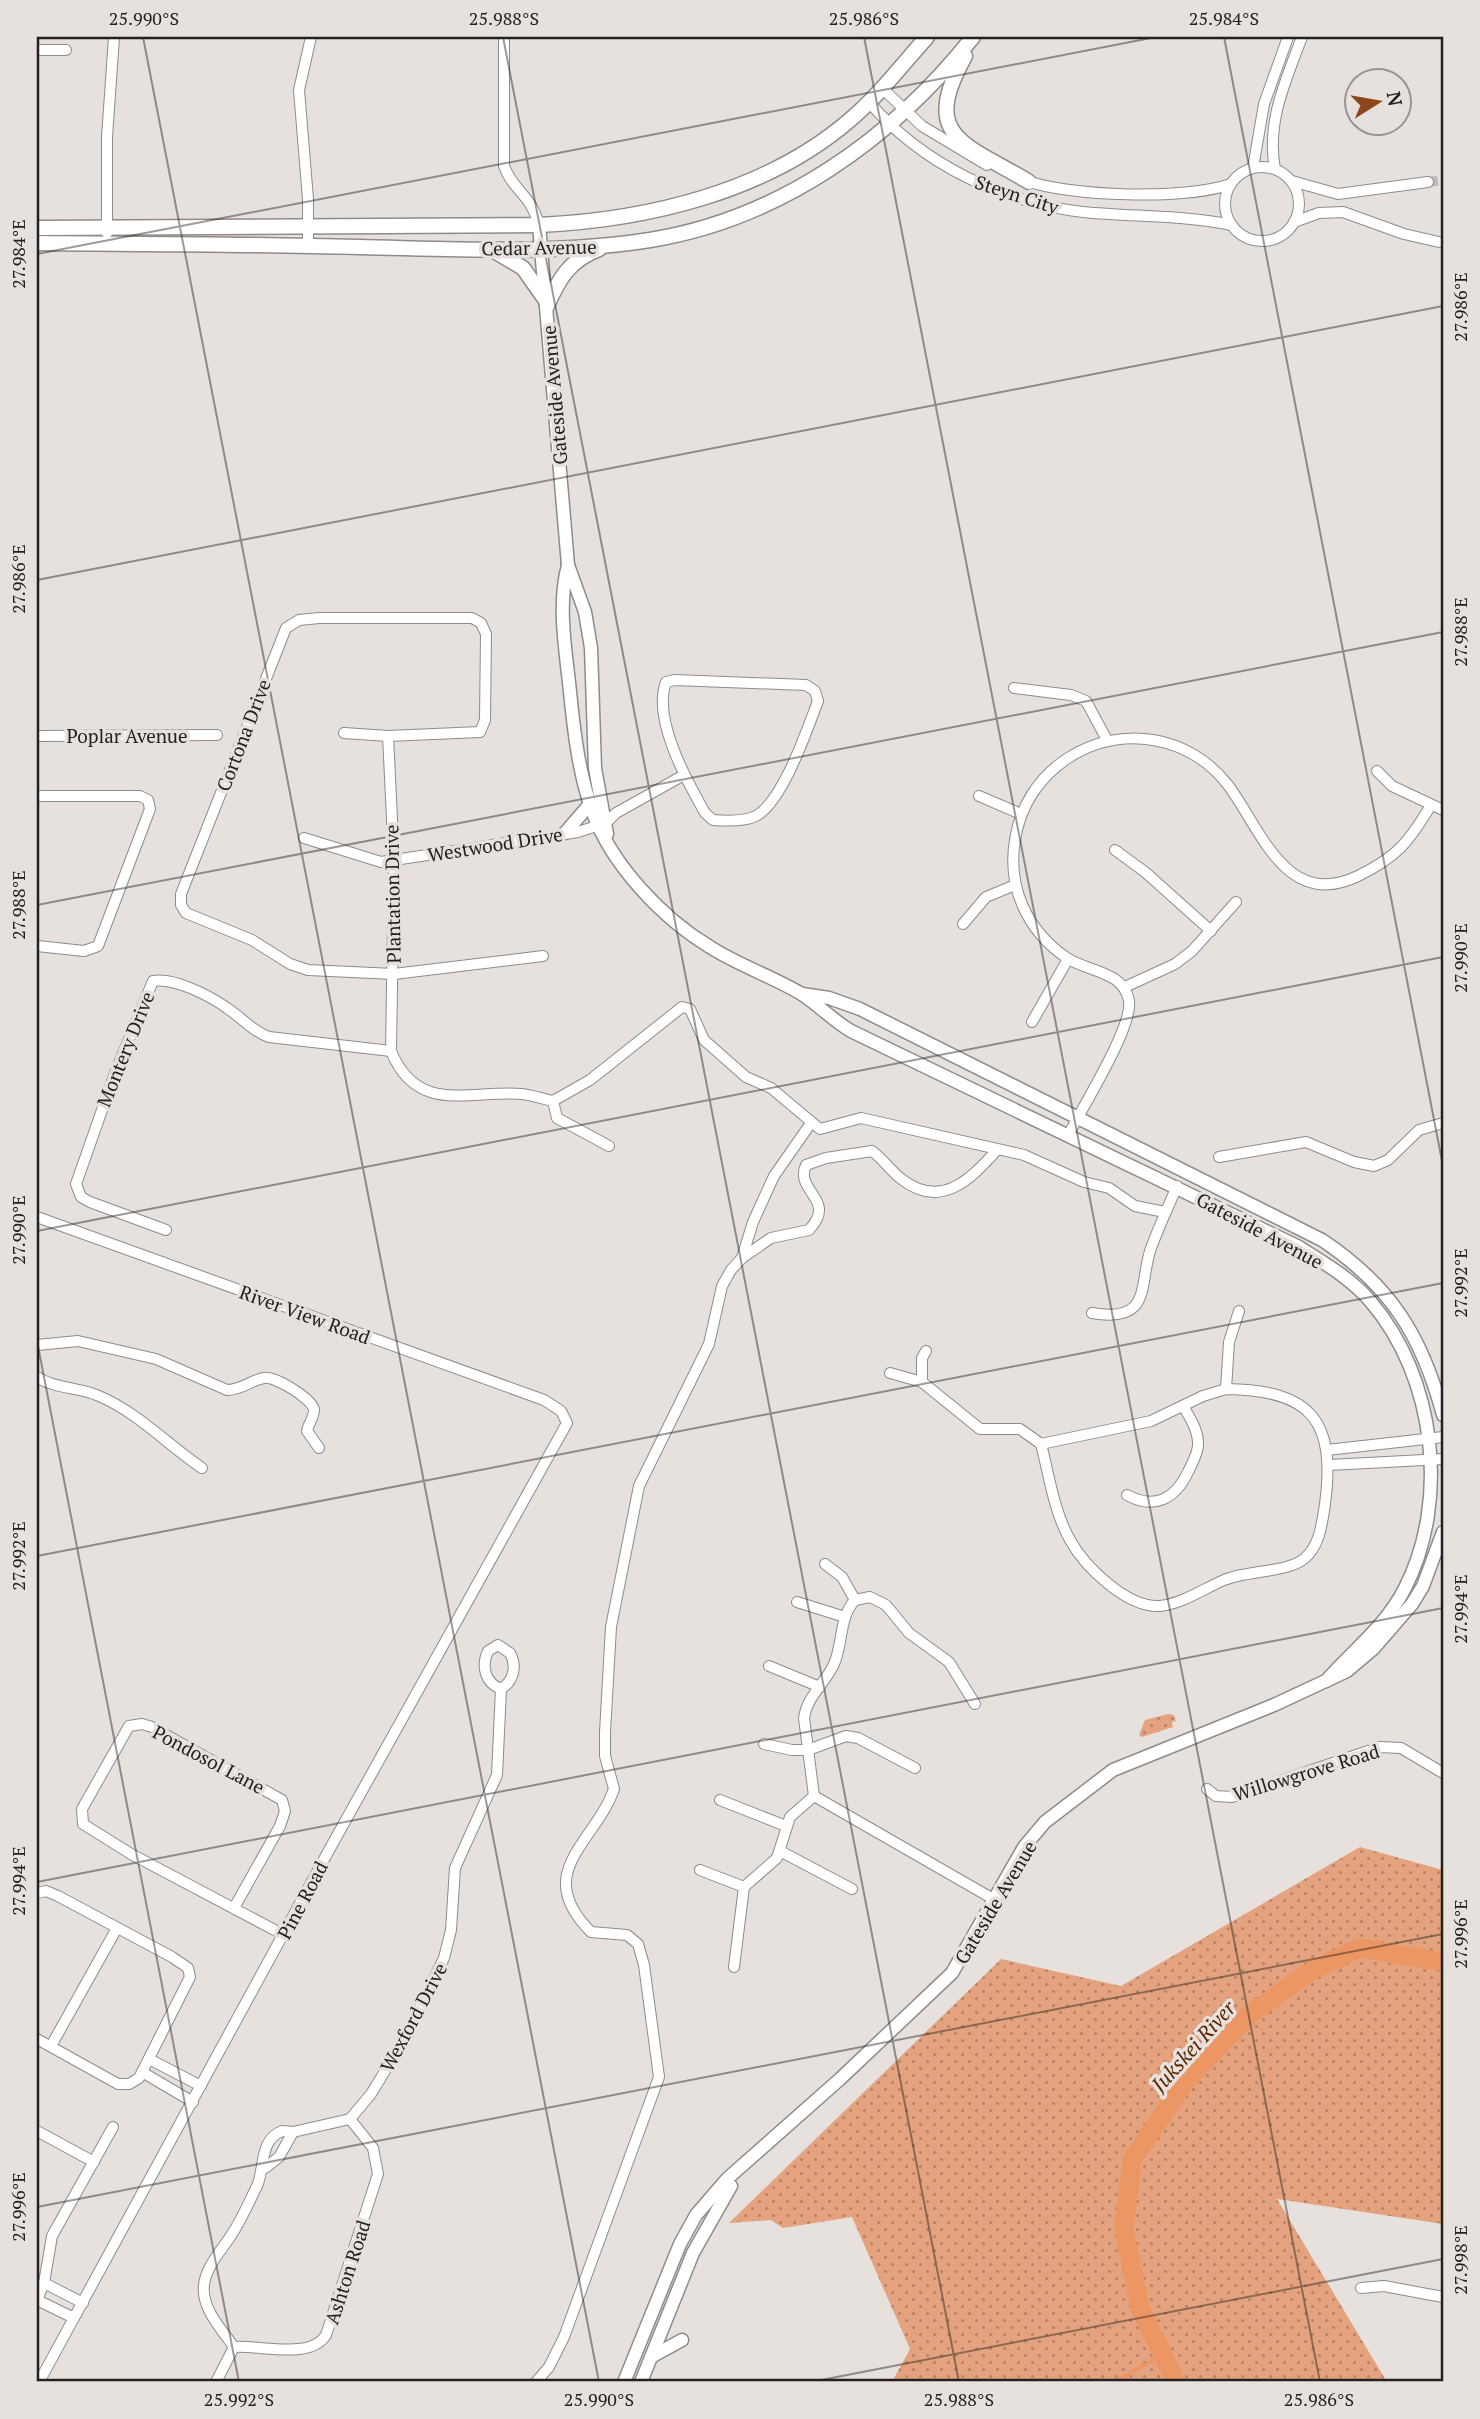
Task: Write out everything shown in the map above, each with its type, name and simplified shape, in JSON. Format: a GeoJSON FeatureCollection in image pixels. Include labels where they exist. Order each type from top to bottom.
{"type":"FeatureCollection","features":[{"type":"Feature","properties":{"kind":"main road","name":"Cedar Avenue"},"geometry":{"type":"LineString","coordinates":[[37,228],[539,225],[612,219],[713,194],[793,159],[825,139],[869,102],[927,37]]}},
{"type":"Feature","properties":{"kind":"main road","name":"Cedar Avenue"},"geometry":{"type":"LineString","coordinates":[[37,243],[491,249],[610,245],[685,232],[752,210],[831,169],[890,127],[974,37]]}},
{"type":"Feature","properties":{"kind":"main road"},"geometry":{"type":"LineString","coordinates":[[974,37],[950,83],[944,102],[945,117],[954,134],[962,141],[1029,182]]}},
{"type":"Feature","properties":{"kind":"main road"},"geometry":{"type":"LineString","coordinates":[[491,249],[523,268],[547,304],[568,268],[585,254],[610,245]]}},
{"type":"Feature","properties":{"kind":"street"},"geometry":{"type":"LineString","coordinates":[[107,244],[107,136],[114,37]]}},
{"type":"Feature","properties":{"kind":"street"},"geometry":{"type":"LineString","coordinates":[[308,246],[299,90],[311,37]]}},
{"type":"Feature","properties":{"kind":"street"},"geometry":{"type":"LineString","coordinates":[[504,37],[504,166],[509,178],[534,205],[539,225]]}},
{"type":"Feature","properties":{"kind":"street"},"geometry":{"type":"LineString","coordinates":[[1253,168],[1264,104],[1288,37]]}},
{"type":"Feature","properties":{"kind":"street"},"geometry":{"type":"LineString","coordinates":[[1275,169],[1271,142],[1273,124],[1302,37]]}},
{"type":"Feature","properties":{"kind":"street"},"geometry":{"type":"LineString","coordinates":[[37,50],[66,50]]}},
{"type":"Feature","properties":{"kind":"street","name":"Steyn City"},"geometry":{"type":"LineString","coordinates":[[883,89],[905,112],[963,153],[1029,182],[1089,192],[1132,193],[1197,191],[1231,184]]}},
{"type":"Feature","properties":{"kind":"street","name":"Steyn City"},"geometry":{"type":"LineString","coordinates":[[869,102],[890,127],[959,174],[1026,201],[1087,212],[1183,216],[1232,225]]}},
{"type":"Feature","properties":{"kind":"street"},"geometry":{"type":"LineString","coordinates":[[1428,182],[1338,194],[1291,181],[1275,169],[1253,168],[1231,184],[1226,205],[1232,225],[1252,239],[1276,238],[1294,222],[1319,213],[1343,212],[1439,242]]}},
{"type":"Feature","properties":{"kind":"street"},"geometry":{"type":"LineString","coordinates":[[1291,181],[1299,205],[1294,222]]}},
{"type":"Feature","properties":{"kind":"street","name":"Gateside Avenue"},"geometry":{"type":"LineString","coordinates":[[539,225],[568,565],[564,591],[565,650],[578,747],[590,804],[607,838],[636,882],[670,919],[732,960],[802,994],[829,998],[860,1009],[1291,1223],[1347,1256],[1393,1302],[1412,1331],[1424,1354],[1443,1415]]}},
{"type":"Feature","properties":{"kind":"street","name":"Gateside Avenue"},"geometry":{"type":"LineString","coordinates":[[568,565],[585,612],[591,648],[595,768],[602,825]]}},
{"type":"Feature","properties":{"kind":"street","name":"Cortona Drive"},"geometry":{"type":"LineString","coordinates":[[344,733],[388,736],[477,733],[483,730],[486,634],[481,623],[472,618],[319,618],[299,621],[286,628],[180,900],[183,909],[191,916],[252,940],[299,969],[394,974],[543,956]]}},
{"type":"Feature","properties":{"kind":"street"},"geometry":{"type":"LineString","coordinates":[[666,682],[806,685],[815,691],[818,702],[794,766],[759,814],[749,819],[713,820],[684,775],[672,749],[662,692],[666,682]]}},
{"type":"Feature","properties":{"kind":"street"},"geometry":{"type":"LineString","coordinates":[[1014,688],[1071,695],[1086,701],[1107,740]]}},
{"type":"Feature","properties":{"kind":"street","name":"Poplar Avenue"},"geometry":{"type":"LineString","coordinates":[[37,736],[217,735]]}},
{"type":"Feature","properties":{"kind":"street","name":"Plantation Drive"},"geometry":{"type":"LineString","coordinates":[[388,736],[394,860],[391,1051]]}},
{"type":"Feature","properties":{"kind":"street"},"geometry":{"type":"LineString","coordinates":[[1069,1134],[1127,1024],[1129,1000],[1125,987],[1118,980],[1068,959],[1042,936],[1030,920],[1015,886],[1013,852],[1021,814],[1035,789],[1056,766],[1107,740],[1148,738],[1180,746],[1204,762],[1227,784],[1273,856],[1315,884],[1334,886],[1394,856],[1414,834],[1431,805]]}},
{"type":"Feature","properties":{"kind":"street"},"geometry":{"type":"LineString","coordinates":[[1377,771],[1392,786],[1443,810]]}},
{"type":"Feature","properties":{"kind":"street"},"geometry":{"type":"LineString","coordinates":[[602,825],[616,813],[684,775]]}},
{"type":"Feature","properties":{"kind":"street"},"geometry":{"type":"LineString","coordinates":[[37,796],[140,796],[148,800],[150,809],[98,946],[85,951],[37,946]]}},
{"type":"Feature","properties":{"kind":"street"},"geometry":{"type":"LineString","coordinates":[[979,796],[1021,814]]}},
{"type":"Feature","properties":{"kind":"street"},"geometry":{"type":"LineString","coordinates":[[565,832],[590,804]]}},
{"type":"Feature","properties":{"kind":"street","name":"Westwood Drive"},"geometry":{"type":"LineString","coordinates":[[304,838],[374,862],[602,825]]}},
{"type":"Feature","properties":{"kind":"street"},"geometry":{"type":"LineString","coordinates":[[1115,850],[1211,931]]}},
{"type":"Feature","properties":{"kind":"street"},"geometry":{"type":"LineString","coordinates":[[963,924],[986,897],[1015,886]]}},
{"type":"Feature","properties":{"kind":"street"},"geometry":{"type":"LineString","coordinates":[[1125,987],[1175,964],[1211,931],[1236,902]]}},
{"type":"Feature","properties":{"kind":"street"},"geometry":{"type":"LineString","coordinates":[[1032,1022],[1068,959]]}},
{"type":"Feature","properties":{"kind":"street","name":"Montery Drive"},"geometry":{"type":"LineString","coordinates":[[166,1230],[90,1202],[81,1197],[76,1184],[115,1073],[153,981],[167,981],[218,1002],[253,1030],[269,1037],[391,1051]]}},
{"type":"Feature","properties":{"kind":"street","name":"Gateside Avenue"},"geometry":{"type":"LineString","coordinates":[[802,994],[822,1013],[851,1031],[1299,1247],[1335,1270],[1370,1300],[1406,1356],[1420,1394],[1429,1460],[1427,1525],[1410,1578],[1380,1628],[1326,1681]]}},
{"type":"Feature","properties":{"kind":"street"},"geometry":{"type":"LineString","coordinates":[[391,1051],[398,1069],[406,1078],[429,1091],[468,1097],[522,1094],[553,1101],[590,1080],[682,1007],[690,1009],[704,1040],[734,1067],[746,1077],[771,1088],[820,1129],[861,1118],[1024,1155],[1084,1182],[1109,1188],[1135,1206],[1164,1212]]}},
{"type":"Feature","properties":{"kind":"street"},"geometry":{"type":"LineString","coordinates":[[553,1101],[557,1118],[609,1146]]}},
{"type":"Feature","properties":{"kind":"street"},"geometry":{"type":"LineString","coordinates":[[743,1258],[753,1222],[774,1176],[811,1122]]}},
{"type":"Feature","properties":{"kind":"street"},"geometry":{"type":"LineString","coordinates":[[1219,1157],[1306,1142],[1353,1162],[1374,1166],[1393,1156],[1419,1130],[1443,1123]]}},
{"type":"Feature","properties":{"kind":"street"},"geometry":{"type":"LineString","coordinates":[[536,2382],[550,2367],[564,2337],[659,2077],[644,1965],[638,1944],[627,1935],[592,1932],[575,1908],[565,1881],[573,1855],[599,1818],[614,1789],[606,1756],[605,1732],[610,1639],[620,1570],[639,1486],[709,1344],[722,1286],[743,1258],[771,1238],[809,1230],[820,1215],[819,1202],[805,1180],[806,1165],[866,1150],[872,1151],[900,1179],[918,1190],[934,1194],[960,1184],[977,1172],[997,1150]]}},
{"type":"Feature","properties":{"kind":"street"},"geometry":{"type":"LineString","coordinates":[[1092,1313],[1108,1315],[1122,1312],[1132,1308],[1138,1301],[1147,1280],[1150,1254],[1164,1212],[1177,1186]]}},
{"type":"Feature","properties":{"kind":"street","name":"River View Road"},"geometry":{"type":"LineString","coordinates":[[37,1217],[544,1400],[561,1411],[567,1419]]}},
{"type":"Feature","properties":{"kind":"street"},"geometry":{"type":"LineString","coordinates":[[1226,1389],[1229,1342],[1239,1311]]}},
{"type":"Feature","properties":{"kind":"street"},"geometry":{"type":"LineString","coordinates":[[37,1345],[78,1341],[148,1357],[216,1388],[231,1391],[266,1378],[276,1380],[307,1399],[314,1411],[307,1431],[319,1448]]}},
{"type":"Feature","properties":{"kind":"street"},"geometry":{"type":"LineString","coordinates":[[922,1382],[922,1358],[926,1351]]}},
{"type":"Feature","properties":{"kind":"street"},"geometry":{"type":"LineString","coordinates":[[890,1373],[922,1382],[980,1429],[1020,1430],[1041,1444],[1070,1540],[1119,1592],[1140,1604],[1154,1606],[1177,1603],[1232,1577],[1290,1566],[1307,1556],[1314,1547],[1322,1521],[1329,1465],[1327,1450],[1318,1424],[1301,1404],[1277,1394],[1226,1389],[1183,1406],[1166,1416],[1129,1427],[1041,1444]]}},
{"type":"Feature","properties":{"kind":"street"},"geometry":{"type":"LineString","coordinates":[[37,1377],[99,1395],[202,1468]]}},
{"type":"Feature","properties":{"kind":"street"},"geometry":{"type":"LineString","coordinates":[[1127,1495],[1145,1503],[1162,1501],[1170,1497],[1185,1479],[1198,1448],[1194,1424],[1183,1406]]}},
{"type":"Feature","properties":{"kind":"street","name":"Pine Road"},"geometry":{"type":"LineString","coordinates":[[39,2382],[563,1434],[567,1419]]}},
{"type":"Feature","properties":{"kind":"street"},"geometry":{"type":"LineString","coordinates":[[1327,1450],[1443,1437]]}},
{"type":"Feature","properties":{"kind":"street"},"geometry":{"type":"LineString","coordinates":[[1398,1442],[1399,1460]]}},
{"type":"Feature","properties":{"kind":"street"},"geometry":{"type":"LineString","coordinates":[[1329,1465],[1443,1459]]}},
{"type":"Feature","properties":{"kind":"street","name":"Gateside Avenue"},"geometry":{"type":"LineString","coordinates":[[624,2382],[689,2225],[728,2178],[946,1979],[962,1958],[1032,1837],[1066,1804],[1113,1770],[1347,1671],[1363,1659],[1412,1604],[1423,1586],[1443,1532]]}},
{"type":"Feature","properties":{"kind":"street"},"geometry":{"type":"LineString","coordinates":[[825,1564],[842,1577],[855,1600]]}},
{"type":"Feature","properties":{"kind":"street"},"geometry":{"type":"LineString","coordinates":[[814,1796],[805,1707],[835,1662],[845,1617],[855,1600],[870,1597],[882,1601],[909,1633],[940,1652],[975,1704]]}},
{"type":"Feature","properties":{"kind":"street"},"geometry":{"type":"LineString","coordinates":[[797,1602],[845,1617]]}},
{"type":"Feature","properties":{"kind":"street"},"geometry":{"type":"LineString","coordinates":[[769,1666],[820,1687]]}},
{"type":"Feature","properties":{"kind":"street","name":"Wexford Drive"},"geometry":{"type":"LineString","coordinates":[[351,2119],[405,2038],[444,1958],[451,1930],[454,1868],[497,1775],[501,1689]]}},
{"type":"Feature","properties":{"kind":"street","name":"Pondosol Lane"},"geometry":{"type":"LineString","coordinates":[[234,1908],[284,1816],[282,1800],[152,1727],[142,1724],[129,1726],[82,1809],[83,1824],[122,1850],[284,1935]]}},
{"type":"Feature","properties":{"kind":"street"},"geometry":{"type":"LineString","coordinates":[[764,1744],[792,1750],[808,1750],[836,1738],[858,1738],[915,1768]]}},
{"type":"Feature","properties":{"kind":"street","name":"Willowgrove Road"},"geometry":{"type":"LineString","coordinates":[[1207,1789],[1216,1796],[1232,1797],[1370,1750],[1392,1746],[1411,1752],[1443,1773]]}},
{"type":"Feature","properties":{"kind":"street"},"geometry":{"type":"LineString","coordinates":[[814,1796],[995,1900]]}},
{"type":"Feature","properties":{"kind":"street"},"geometry":{"type":"LineString","coordinates":[[734,1967],[744,1886],[780,1852],[786,1826],[794,1812],[814,1796]]}},
{"type":"Feature","properties":{"kind":"street"},"geometry":{"type":"LineString","coordinates":[[720,1800],[786,1826]]}},
{"type":"Feature","properties":{"kind":"street"},"geometry":{"type":"LineString","coordinates":[[780,1852],[852,1889]]}},
{"type":"Feature","properties":{"kind":"street"},"geometry":{"type":"LineString","coordinates":[[700,1870],[744,1886]]}},
{"type":"Feature","properties":{"kind":"street"},"geometry":{"type":"LineString","coordinates":[[37,1893],[46,1891],[58,1895],[184,1964],[190,1973],[185,1991],[134,2082],[118,2084],[37,2039]]}},
{"type":"Feature","properties":{"kind":"street"},"geometry":{"type":"LineString","coordinates":[[51,2046],[117,1928]]}},
{"type":"Feature","properties":{"kind":"street"},"geometry":{"type":"LineString","coordinates":[[149,2059],[201,2086]]}},
{"type":"Feature","properties":{"kind":"street"},"geometry":{"type":"LineString","coordinates":[[142,2072],[192,2102]]}},
{"type":"Feature","properties":{"kind":"street"},"geometry":{"type":"LineString","coordinates":[[265,2168],[263,2156],[274,2135],[282,2131],[293,2132],[351,2119]]}},
{"type":"Feature","properties":{"kind":"street","name":"Ashton Road"},"geometry":{"type":"LineString","coordinates":[[234,2347],[307,2350],[319,2345],[326,2335],[377,2174],[373,2148],[351,2119]]}},
{"type":"Feature","properties":{"kind":"street"},"geometry":{"type":"LineString","coordinates":[[74,2318],[37,2300],[44,2283],[45,2246],[113,2127]]}},
{"type":"Feature","properties":{"kind":"street"},"geometry":{"type":"LineString","coordinates":[[37,2131],[94,2162]]}},
{"type":"Feature","properties":{"kind":"street"},"geometry":{"type":"LineString","coordinates":[[216,2382],[234,2347],[208,2309],[204,2284],[210,2267],[249,2204],[265,2168],[279,2157],[293,2132]]}},
{"type":"Feature","properties":{"kind":"street","name":"Gateside Avenue"},"geometry":{"type":"LineString","coordinates":[[641,2382],[699,2238],[742,2168]]}},
{"type":"Feature","properties":{"kind":"street"},"geometry":{"type":"LineString","coordinates":[[44,2283],[83,2303]]}},
{"type":"Feature","properties":{"kind":"street"},"geometry":{"type":"LineString","coordinates":[[1362,2288],[1384,2286],[1442,2298]]}},
{"type":"Feature","properties":{"kind":"street"},"geometry":{"type":"LineString","coordinates":[[651,2357],[682,2340]]}},
{"type":"Feature","properties":{"kind":"shaded area"},"geometry":{"type":"Polygon","coordinates":[[[1174,1715],[1176,1721],[1172,1722],[1173,1727],[1142,1737],[1139,1735],[1145,1720],[1174,1715]]]}},
{"type":"Feature","properties":{"kind":"shaded area"},"geometry":{"type":"Polygon","coordinates":[[[1360,1847],[1443,1870],[1443,2224],[1277,2199],[1387,2382],[892,2382],[910,2349],[852,2217],[783,2228],[771,2220],[729,2223],[1001,1959],[1121,1986],[1360,1847]]]}},
{"type":"Feature","properties":{"kind":"waterway","name":"Jukskei River"},"geometry":{"type":"LineString","coordinates":[[1176,2382],[1140,2308],[1124,2228],[1132,2160],[1185,2082],[1249,2015],[1314,1969],[1360,1948],[1443,1962]]}},
{"type":"Feature","properties":{"kind":"waterway"},"geometry":{"type":"LineString","coordinates":[[1103,2382],[1119,2379],[1163,2355]]}},
{"type":"Feature","properties":{"kind":"tunnel"},"geometry":{"type":"LineString","coordinates":[[1428,182],[1443,180]]}}]}
